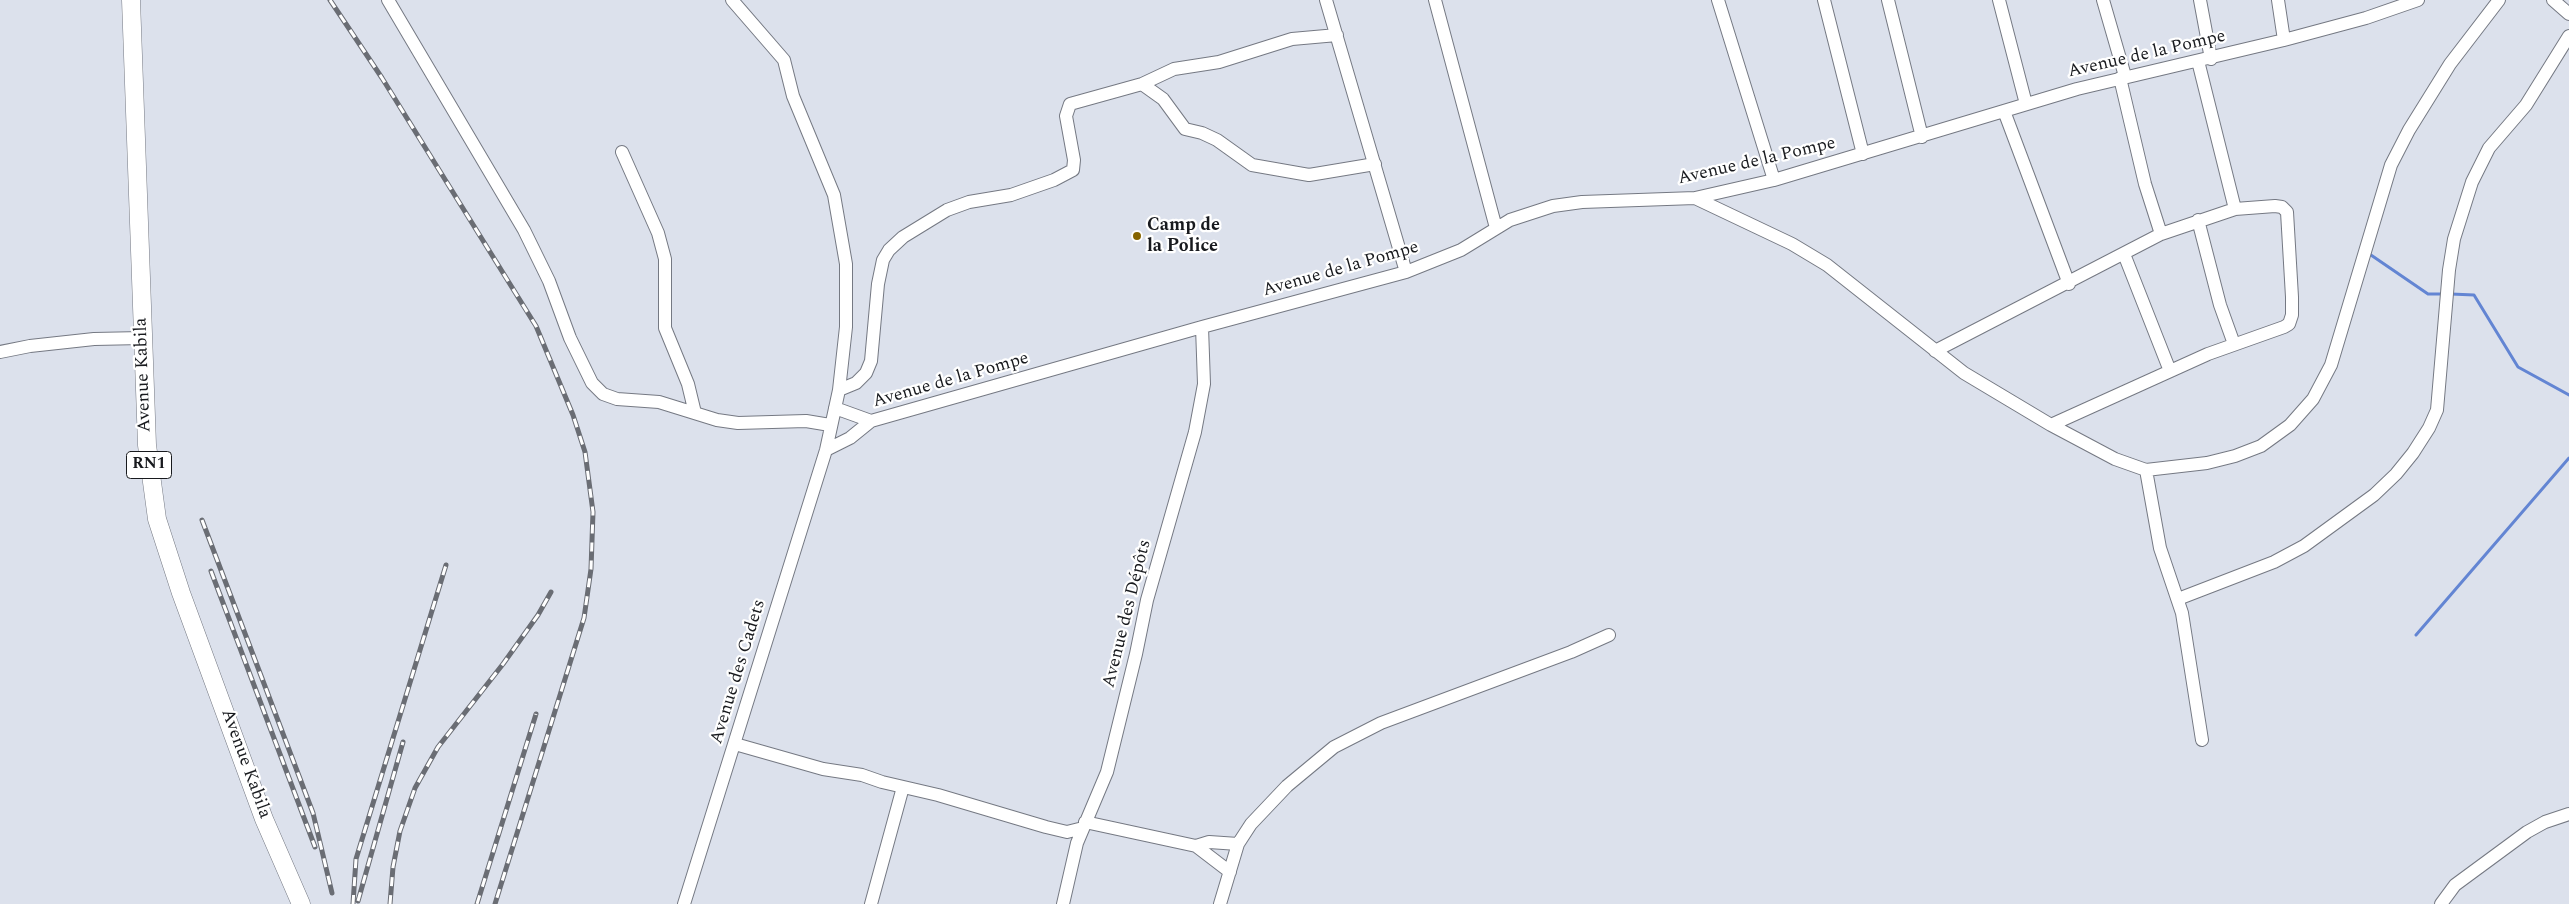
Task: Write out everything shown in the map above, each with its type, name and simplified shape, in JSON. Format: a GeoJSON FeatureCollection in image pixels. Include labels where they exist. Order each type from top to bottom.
{"type":"FeatureCollection","features":[{"type":"Feature","properties":{"kind":"highway","name":"Avenue Kabila"},"geometry":{"type":"LineString","coordinates":[[131,0],[147,445],[157,519],[181,593],[264,819],[301,904]]}},
{"type":"Feature","properties":{"kind":"street"},"geometry":{"type":"LineString","coordinates":[[388,0],[524,230],[549,281],[570,338],[592,383],[603,394],[617,399],[659,402],[695,413],[738,422],[806,421],[830,425]]}},
{"type":"Feature","properties":{"kind":"street","name":"Avenue des Cadets"},"geometry":{"type":"LineString","coordinates":[[684,904],[826,450],[839,390],[848,292],[846,264],[834,195],[792,96],[784,60],[732,0]]}},
{"type":"Feature","properties":{"kind":"street"},"geometry":{"type":"LineString","coordinates":[[1326,0],[1406,272]]}},
{"type":"Feature","properties":{"kind":"street"},"geometry":{"type":"LineString","coordinates":[[1436,0],[1496,228]]}},
{"type":"Feature","properties":{"kind":"street"},"geometry":{"type":"LineString","coordinates":[[1718,0],[1774,180]]}},
{"type":"Feature","properties":{"kind":"street"},"geometry":{"type":"LineString","coordinates":[[1824,0],[1863,154]]}},
{"type":"Feature","properties":{"kind":"street"},"geometry":{"type":"LineString","coordinates":[[1888,0],[1922,137]]}},
{"type":"Feature","properties":{"kind":"street"},"geometry":{"type":"LineString","coordinates":[[1999,0],[2026,104]]}},
{"type":"Feature","properties":{"kind":"street"},"geometry":{"type":"LineString","coordinates":[[2104,0],[2145,184],[2160,234]]}},
{"type":"Feature","properties":{"kind":"street"},"geometry":{"type":"LineString","coordinates":[[2200,0],[2211,58]]}},
{"type":"Feature","properties":{"kind":"street"},"geometry":{"type":"LineString","coordinates":[[2278,0],[2284,40]]}},
{"type":"Feature","properties":{"kind":"street","name":"Avenue de la Pompe"},"geometry":{"type":"LineString","coordinates":[[826,450],[850,438],[871,421],[1202,327],[1406,272],[1461,250],[1510,220],[1553,206],[1582,202],[1695,198],[1774,180],[2122,77],[2284,40],[2366,18],[2418,0]]}},
{"type":"Feature","properties":{"kind":"street"},"geometry":{"type":"LineString","coordinates":[[1695,198],[1792,244],[1827,265],[1964,373],[2051,425],[2115,459],[2146,470],[2207,463],[2235,456],[2261,446],[2290,425],[2314,399],[2331,365],[2391,165],[2409,130],[2450,64],[2499,0]]}},
{"type":"Feature","properties":{"kind":"street"},"geometry":{"type":"LineString","coordinates":[[2553,0],[2569,14]]}},
{"type":"Feature","properties":{"kind":"street"},"geometry":{"type":"LineString","coordinates":[[839,390],[856,382],[866,373],[871,361],[878,284],[883,260],[889,250],[903,237],[947,210],[968,202],[1011,195],[1070,172],[1074,166],[1066,116],[1070,104],[1142,84],[1174,69],[1219,62],[1292,39],[1337,34]]}},
{"type":"Feature","properties":{"kind":"street"},"geometry":{"type":"LineString","coordinates":[[2178,599],[2274,562],[2304,546],[2374,495],[2396,474],[2430,428],[2438,410],[2443,325],[2454,239],[2472,182],[2490,148],[2526,105],[2569,36]]}},
{"type":"Feature","properties":{"kind":"street"},"geometry":{"type":"LineString","coordinates":[[2198,61],[2235,209]]}},
{"type":"Feature","properties":{"kind":"street"},"geometry":{"type":"LineString","coordinates":[[1142,84],[1163,99],[1185,129],[1202,133],[1217,140],[1252,165],[1309,175],[1374,164]]}},
{"type":"Feature","properties":{"kind":"street"},"geometry":{"type":"LineString","coordinates":[[2004,111],[2069,284]]}},
{"type":"Feature","properties":{"kind":"street"},"geometry":{"type":"LineString","coordinates":[[622,152],[661,242],[665,258],[665,328],[688,384],[695,413]]}},
{"type":"Feature","properties":{"kind":"street"},"geometry":{"type":"LineString","coordinates":[[1935,351],[2069,284],[2160,234],[2235,209],[2275,206],[2288,212],[2292,297],[2292,315],[2289,324],[2234,344],[2170,371],[2051,425]]}},
{"type":"Feature","properties":{"kind":"street"},"geometry":{"type":"LineString","coordinates":[[2198,220],[2220,305],[2234,344]]}},
{"type":"Feature","properties":{"kind":"street"},"geometry":{"type":"LineString","coordinates":[[2124,254],[2170,371]]}},
{"type":"Feature","properties":{"kind":"street","name":"Avenue des Dépôts"},"geometry":{"type":"LineString","coordinates":[[1063,904],[1077,843],[1107,772],[1147,600],[1195,432],[1204,384],[1202,327]]}},
{"type":"Feature","properties":{"kind":"street"},"geometry":{"type":"LineString","coordinates":[[0,352],[30,346],[94,339],[142,338]]}},
{"type":"Feature","properties":{"kind":"street"},"geometry":{"type":"LineString","coordinates":[[836,408],[871,421]]}},
{"type":"Feature","properties":{"kind":"street"},"geometry":{"type":"LineString","coordinates":[[2146,470],[2160,548],[2168,578],[2178,599],[2186,633],[2202,740]]}},
{"type":"Feature","properties":{"kind":"street"},"geometry":{"type":"LineString","coordinates":[[1220,904],[1238,844],[1252,824],[1287,786],[1326,753],[1351,737],[1381,723],[1563,655],[1609,635]]}},
{"type":"Feature","properties":{"kind":"street"},"geometry":{"type":"LineString","coordinates":[[735,744],[822,769],[862,775],[903,787],[938,794],[1067,832],[1077,843]]}},
{"type":"Feature","properties":{"kind":"street"},"geometry":{"type":"LineString","coordinates":[[871,904],[903,787]]}},
{"type":"Feature","properties":{"kind":"street"},"geometry":{"type":"LineString","coordinates":[[2441,904],[2456,885],[2528,832],[2545,822],[2569,814]]}},
{"type":"Feature","properties":{"kind":"street"},"geometry":{"type":"LineString","coordinates":[[1067,832],[1084,825],[1196,846],[1230,872]]}},
{"type":"Feature","properties":{"kind":"street"},"geometry":{"type":"LineString","coordinates":[[1196,846],[1209,842],[1238,844]]}},
{"type":"Feature","properties":{"kind":"waterway"},"geometry":{"type":"LineString","coordinates":[[2368,253],[2428,294],[2445,294]]}},
{"type":"Feature","properties":{"kind":"waterway"},"geometry":{"type":"LineString","coordinates":[[2451,294],[2474,295],[2518,367],[2569,395]]}},
{"type":"Feature","properties":{"kind":"waterway"},"geometry":{"type":"LineString","coordinates":[[2416,635],[2569,458]]}},
{"type":"Feature","properties":{"kind":"railway"},"geometry":{"type":"LineString","coordinates":[[330,0],[382,78],[536,326],[573,415],[585,452],[593,512],[591,569],[584,618],[495,904]]}},
{"type":"Feature","properties":{"kind":"railway"},"geometry":{"type":"LineString","coordinates":[[202,520],[313,813],[332,893]]}},
{"type":"Feature","properties":{"kind":"railway"},"geometry":{"type":"LineString","coordinates":[[353,904],[356,859],[446,565]]}},
{"type":"Feature","properties":{"kind":"railway"},"geometry":{"type":"LineString","coordinates":[[211,571],[315,847]]}},
{"type":"Feature","properties":{"kind":"railway"},"geometry":{"type":"LineString","coordinates":[[390,904],[393,867],[400,831],[415,788],[438,747],[503,664],[538,615],[551,592]]}},
{"type":"Feature","properties":{"kind":"railway"},"geometry":{"type":"LineString","coordinates":[[477,904],[536,714]]}},
{"type":"Feature","properties":{"kind":"railway"},"geometry":{"type":"LineString","coordinates":[[358,901],[403,742]]}},
{"type":"Feature","properties":{"kind":"place","name":"Camp de la Police"},"geometry":{"type":"Point","coordinates":[1137,236]}}]}
